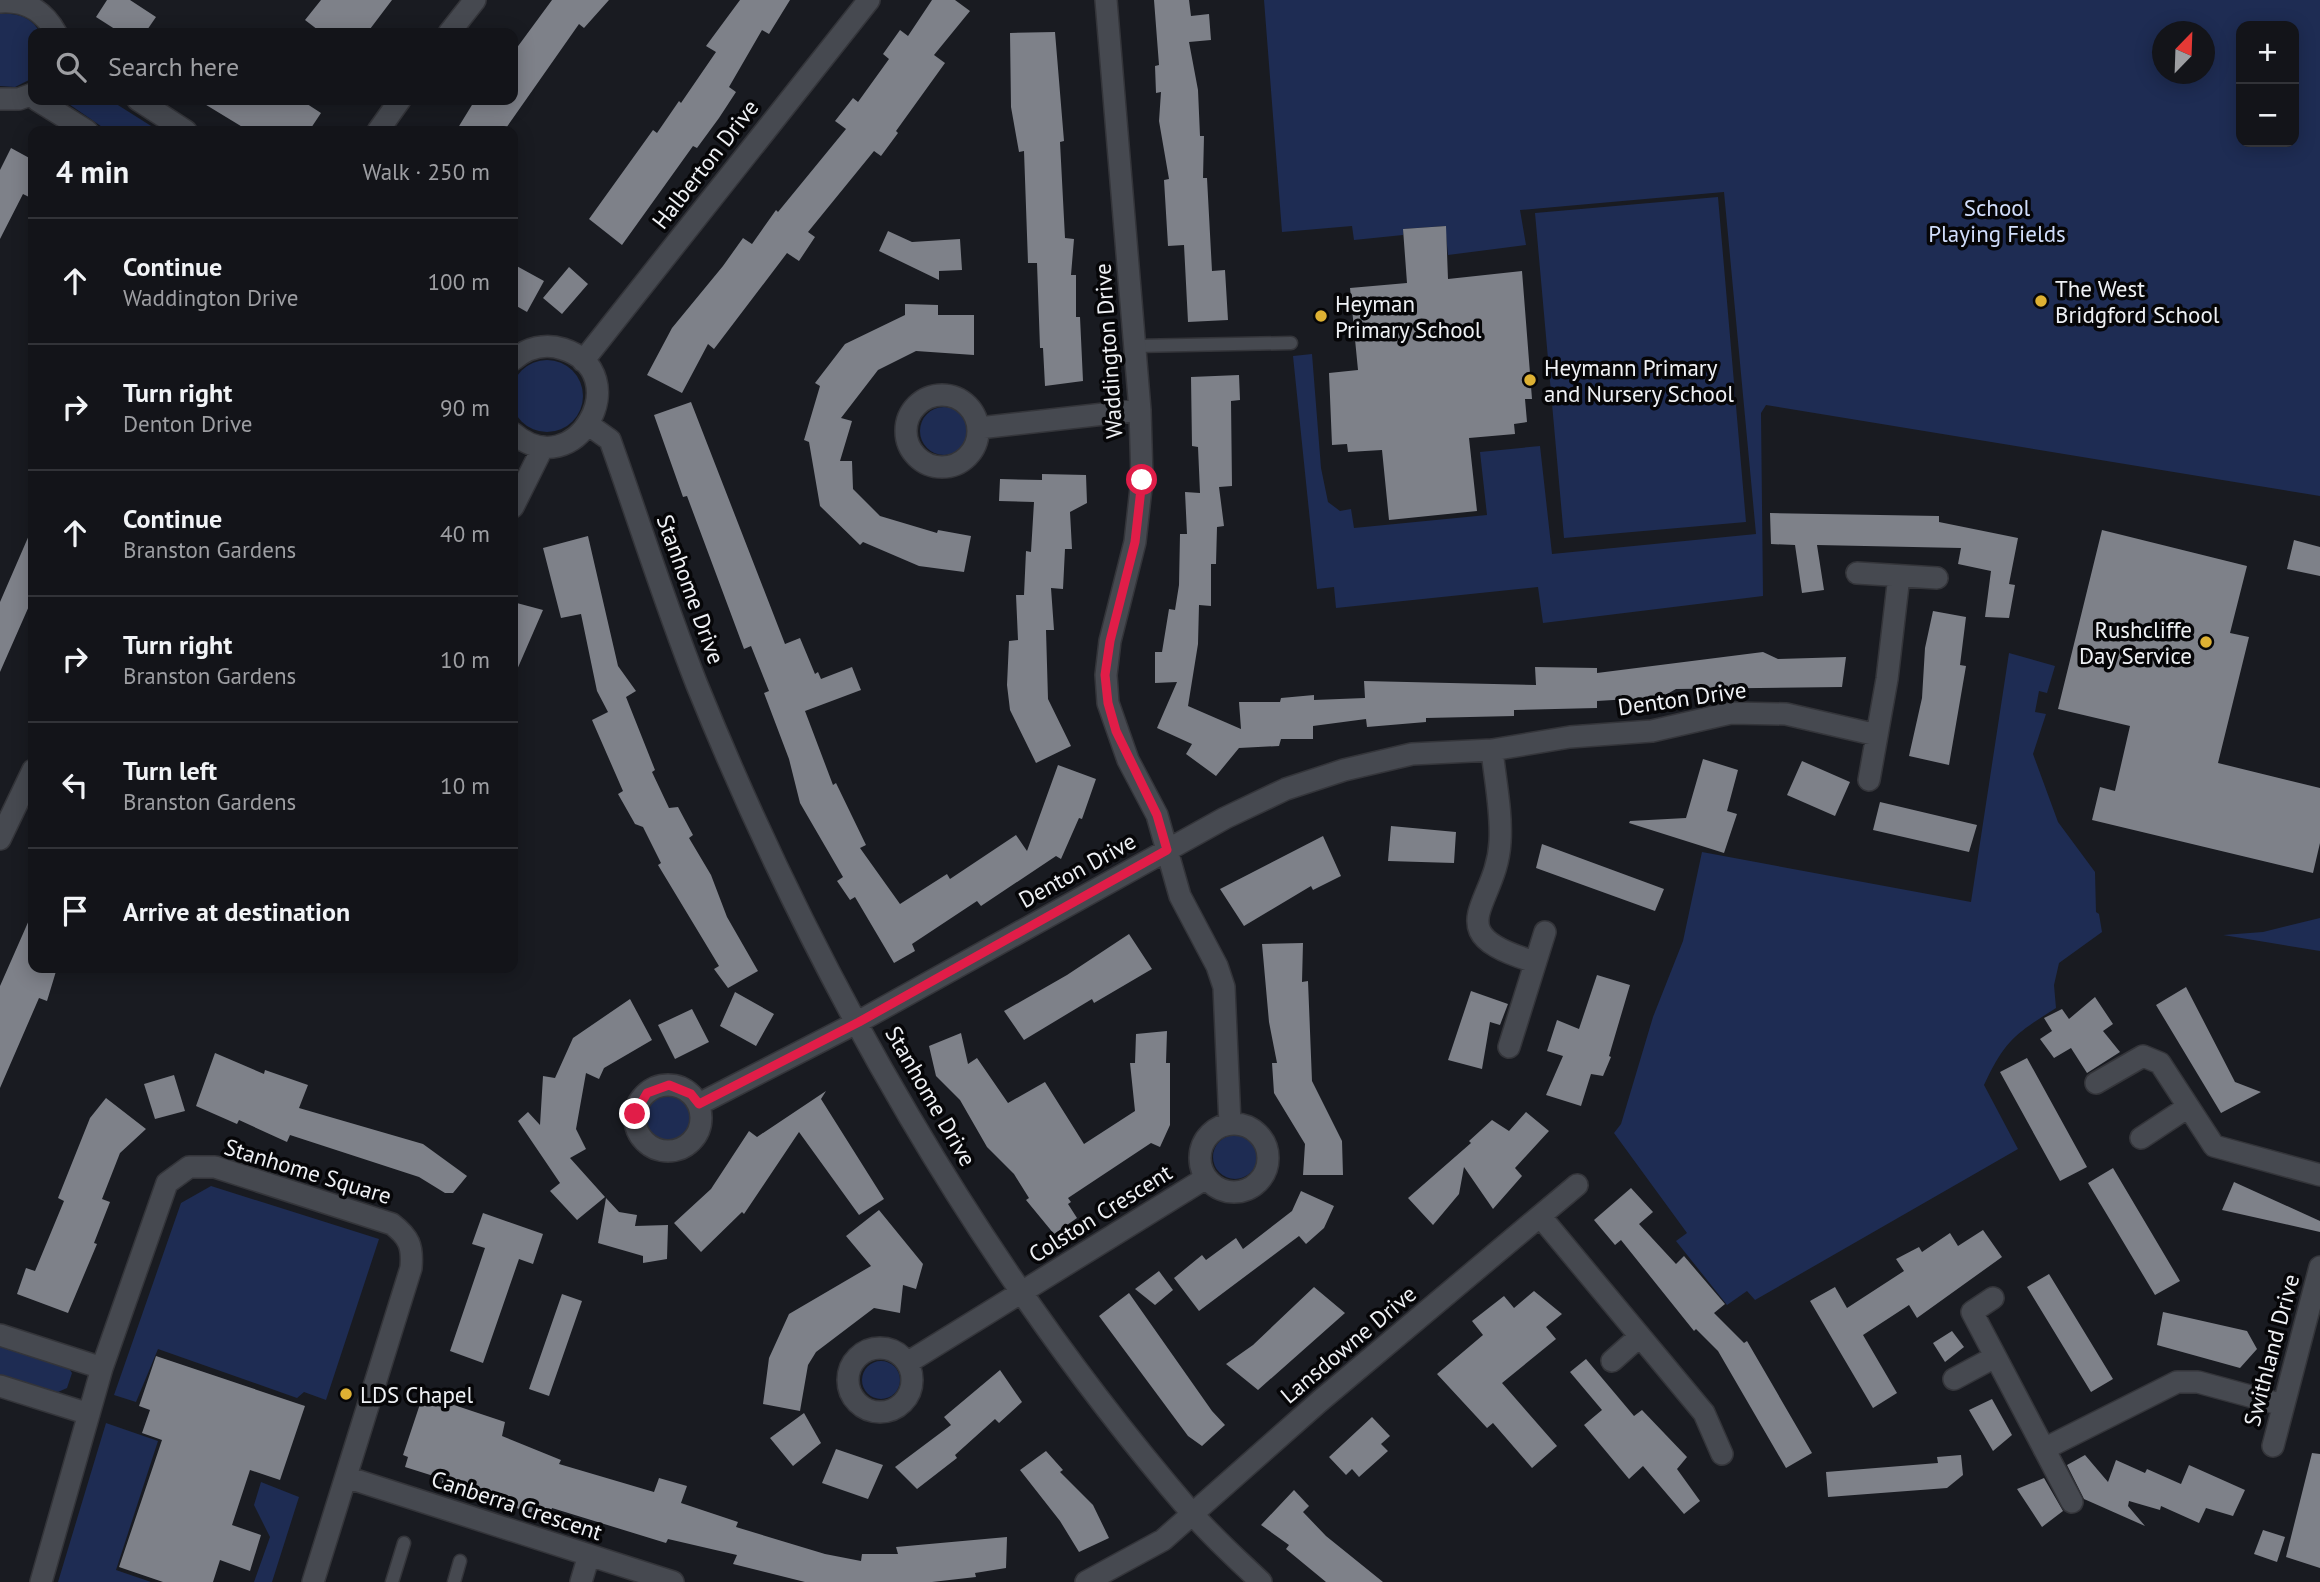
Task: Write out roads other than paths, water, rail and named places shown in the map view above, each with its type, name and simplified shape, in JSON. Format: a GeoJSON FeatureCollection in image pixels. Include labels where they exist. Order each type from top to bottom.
{"type":"FeatureCollection","features":[{"type":"Feature","properties":{"kind":"street"},"geometry":{"type":"LineString","coordinates":[[453,28],[475,0]]}},
{"type":"Feature","properties":{"kind":"street","name":"Halberton Drive"},"geometry":{"type":"LineString","coordinates":[[583,361],[869,0]]}},
{"type":"Feature","properties":{"kind":"street","name":"Waddington Drive"},"geometry":{"type":"LineString","coordinates":[[1106,0],[1140,410],[1142,480],[1135,542],[1110,641],[1105,675],[1108,703],[1116,731],[1157,815],[1167,850]]}},
{"type":"Feature","properties":{"kind":"street"},"geometry":{"type":"LineString","coordinates":[[0,2],[37,4],[53,28]]}},
{"type":"Feature","properties":{"kind":"street"},"geometry":{"type":"LineString","coordinates":[[0,99],[28,97]]}},
{"type":"Feature","properties":{"kind":"street"},"geometry":{"type":"LineString","coordinates":[[48,105],[79,126]]}},
{"type":"Feature","properties":{"kind":"street"},"geometry":{"type":"LineString","coordinates":[[146,105],[178,126]]}},
{"type":"Feature","properties":{"kind":"street"},"geometry":{"type":"LineString","coordinates":[[381,126],[396,105]]}},
{"type":"Feature","properties":{"kind":"street"},"geometry":{"type":"LineString","coordinates":[[518,351],[540,346],[571,351],[593,375],[598,392],[596,410],[589,425],[569,441],[543,447],[528,443],[518,436]]}},
{"type":"Feature","properties":{"kind":"street"},"geometry":{"type":"LineString","coordinates":[[979,428],[1140,410]]}},
{"type":"Feature","properties":{"kind":"street","name":"Stanhome Drive"},"geometry":{"type":"LineString","coordinates":[[589,425],[610,440],[697,683],[798,909],[936,1162],[1022,1292],[1101,1400],[1191,1513],[1261,1582]]}},
{"type":"Feature","properties":{"kind":"street"},"geometry":{"type":"LineString","coordinates":[[518,497],[543,447]]}},
{"type":"Feature","properties":{"kind":"street"},"geometry":{"type":"LineString","coordinates":[[1857,573],[1937,578]]}},
{"type":"Feature","properties":{"kind":"street"},"geometry":{"type":"LineString","coordinates":[[1869,780],[1888,679],[1899,576]]}},
{"type":"Feature","properties":{"kind":"street","name":"Denton Drive"},"geometry":{"type":"LineString","coordinates":[[699,1104],[859,1022],[1167,850],[1286,789],[1344,770],[1412,754],[1492,750],[1570,737],[1652,731],[1731,713],[1786,714],[1877,735]]}},
{"type":"Feature","properties":{"kind":"street"},"geometry":{"type":"LineString","coordinates":[[1492,750],[1501,840],[1482,899],[1478,917],[1480,932],[1490,944],[1504,953],[1535,962]]}},
{"type":"Feature","properties":{"kind":"street"},"geometry":{"type":"LineString","coordinates":[[0,839],[28,780]]}},
{"type":"Feature","properties":{"kind":"street"},"geometry":{"type":"LineString","coordinates":[[1167,850],[1180,896],[1217,965],[1224,987],[1230,1124]]}},
{"type":"Feature","properties":{"kind":"street"},"geometry":{"type":"LineString","coordinates":[[1508,1047],[1545,932]]}},
{"type":"Feature","properties":{"kind":"street"},"geometry":{"type":"LineString","coordinates":[[2096,1083],[2143,1056],[2160,1063],[2214,1146],[2320,1175]]}},
{"type":"Feature","properties":{"kind":"street"},"geometry":{"type":"LineString","coordinates":[[2141,1138],[2188,1107]]}},
{"type":"Feature","properties":{"kind":"street","name":"Colston Crescent"},"geometry":{"type":"LineString","coordinates":[[1230,1124],[1242,1124],[1262,1137],[1267,1148],[1266,1172],[1249,1189],[1238,1192],[1215,1187],[1206,1178],[1199,1159],[1205,1140],[1220,1126],[1230,1124]]}},
{"type":"Feature","properties":{"kind":"street","name":"Stanhome Square"},"geometry":{"type":"LineString","coordinates":[[40,1582],[102,1368],[167,1183],[189,1167],[215,1167],[392,1224],[407,1235],[413,1251],[411,1268],[313,1582]]}},
{"type":"Feature","properties":{"kind":"street","name":"Colston Crescent"},"geometry":{"type":"LineString","coordinates":[[908,1363],[1206,1178]]}},
{"type":"Feature","properties":{"kind":"street","name":"Lansdowne Drive"},"geometry":{"type":"LineString","coordinates":[[1191,1513],[1577,1185]]}},
{"type":"Feature","properties":{"kind":"street"},"geometry":{"type":"LineString","coordinates":[[1540,1216],[1704,1413],[1722,1454]]}},
{"type":"Feature","properties":{"kind":"street","name":"Swithland Drive"},"geometry":{"type":"LineString","coordinates":[[2273,1446],[2320,1267]]}},
{"type":"Feature","properties":{"kind":"street"},"geometry":{"type":"LineString","coordinates":[[1993,1298],[1972,1312],[2072,1502]]}},
{"type":"Feature","properties":{"kind":"street"},"geometry":{"type":"LineString","coordinates":[[0,1335],[102,1368]]}},
{"type":"Feature","properties":{"kind":"street"},"geometry":{"type":"LineString","coordinates":[[1612,1361],[1640,1336]]}},
{"type":"Feature","properties":{"kind":"street"},"geometry":{"type":"LineString","coordinates":[[1954,1379],[1995,1357]]}},
{"type":"Feature","properties":{"kind":"street"},"geometry":{"type":"LineString","coordinates":[[2044,1449],[2177,1382],[2198,1382],[2283,1405]]}},
{"type":"Feature","properties":{"kind":"street"},"geometry":{"type":"LineString","coordinates":[[0,1386],[89,1414]]}},
{"type":"Feature","properties":{"kind":"street","name":"Canberra Crescent"},"geometry":{"type":"LineString","coordinates":[[346,1477],[673,1582]]}},
{"type":"Feature","properties":{"kind":"street"},"geometry":{"type":"LineString","coordinates":[[1086,1582],[1163,1539],[1191,1513]]}},
{"type":"Feature","properties":{"kind":"street"},"geometry":{"type":"LineString","coordinates":[[581,1582],[589,1555]]}},
{"type":"Feature","properties":{"kind":"lane"},"geometry":{"type":"LineString","coordinates":[[1135,346],[1291,343]]}},
{"type":"Feature","properties":{"kind":"lane"},"geometry":{"type":"LineString","coordinates":[[392,1582],[404,1543]]}},
{"type":"Feature","properties":{"kind":"lane"},"geometry":{"type":"LineString","coordinates":[[454,1582],[460,1561]]}},
{"type":"Feature","properties":{"kind":"place","name":"The West Bridgford School"},"geometry":{"type":"Point","coordinates":[2041,301]}},
{"type":"Feature","properties":{"kind":"place","name":"Heyman Primary School"},"geometry":{"type":"Point","coordinates":[1321,316]}},
{"type":"Feature","properties":{"kind":"place","name":"Heymann Primary and Nursery School"},"geometry":{"type":"Point","coordinates":[1530,380]}},
{"type":"Feature","properties":{"kind":"place","name":"Rushcliffe Day Service"},"geometry":{"type":"Point","coordinates":[2206,642]}},
{"type":"Feature","properties":{"kind":"place","name":"LDS Chapel"},"geometry":{"type":"Point","coordinates":[346,1394]}},
{"type":"Feature","properties":{"kind":"park label","name":"School Playing Fields"},"geometry":{"type":"Point","coordinates":[1997,220]}}]}
